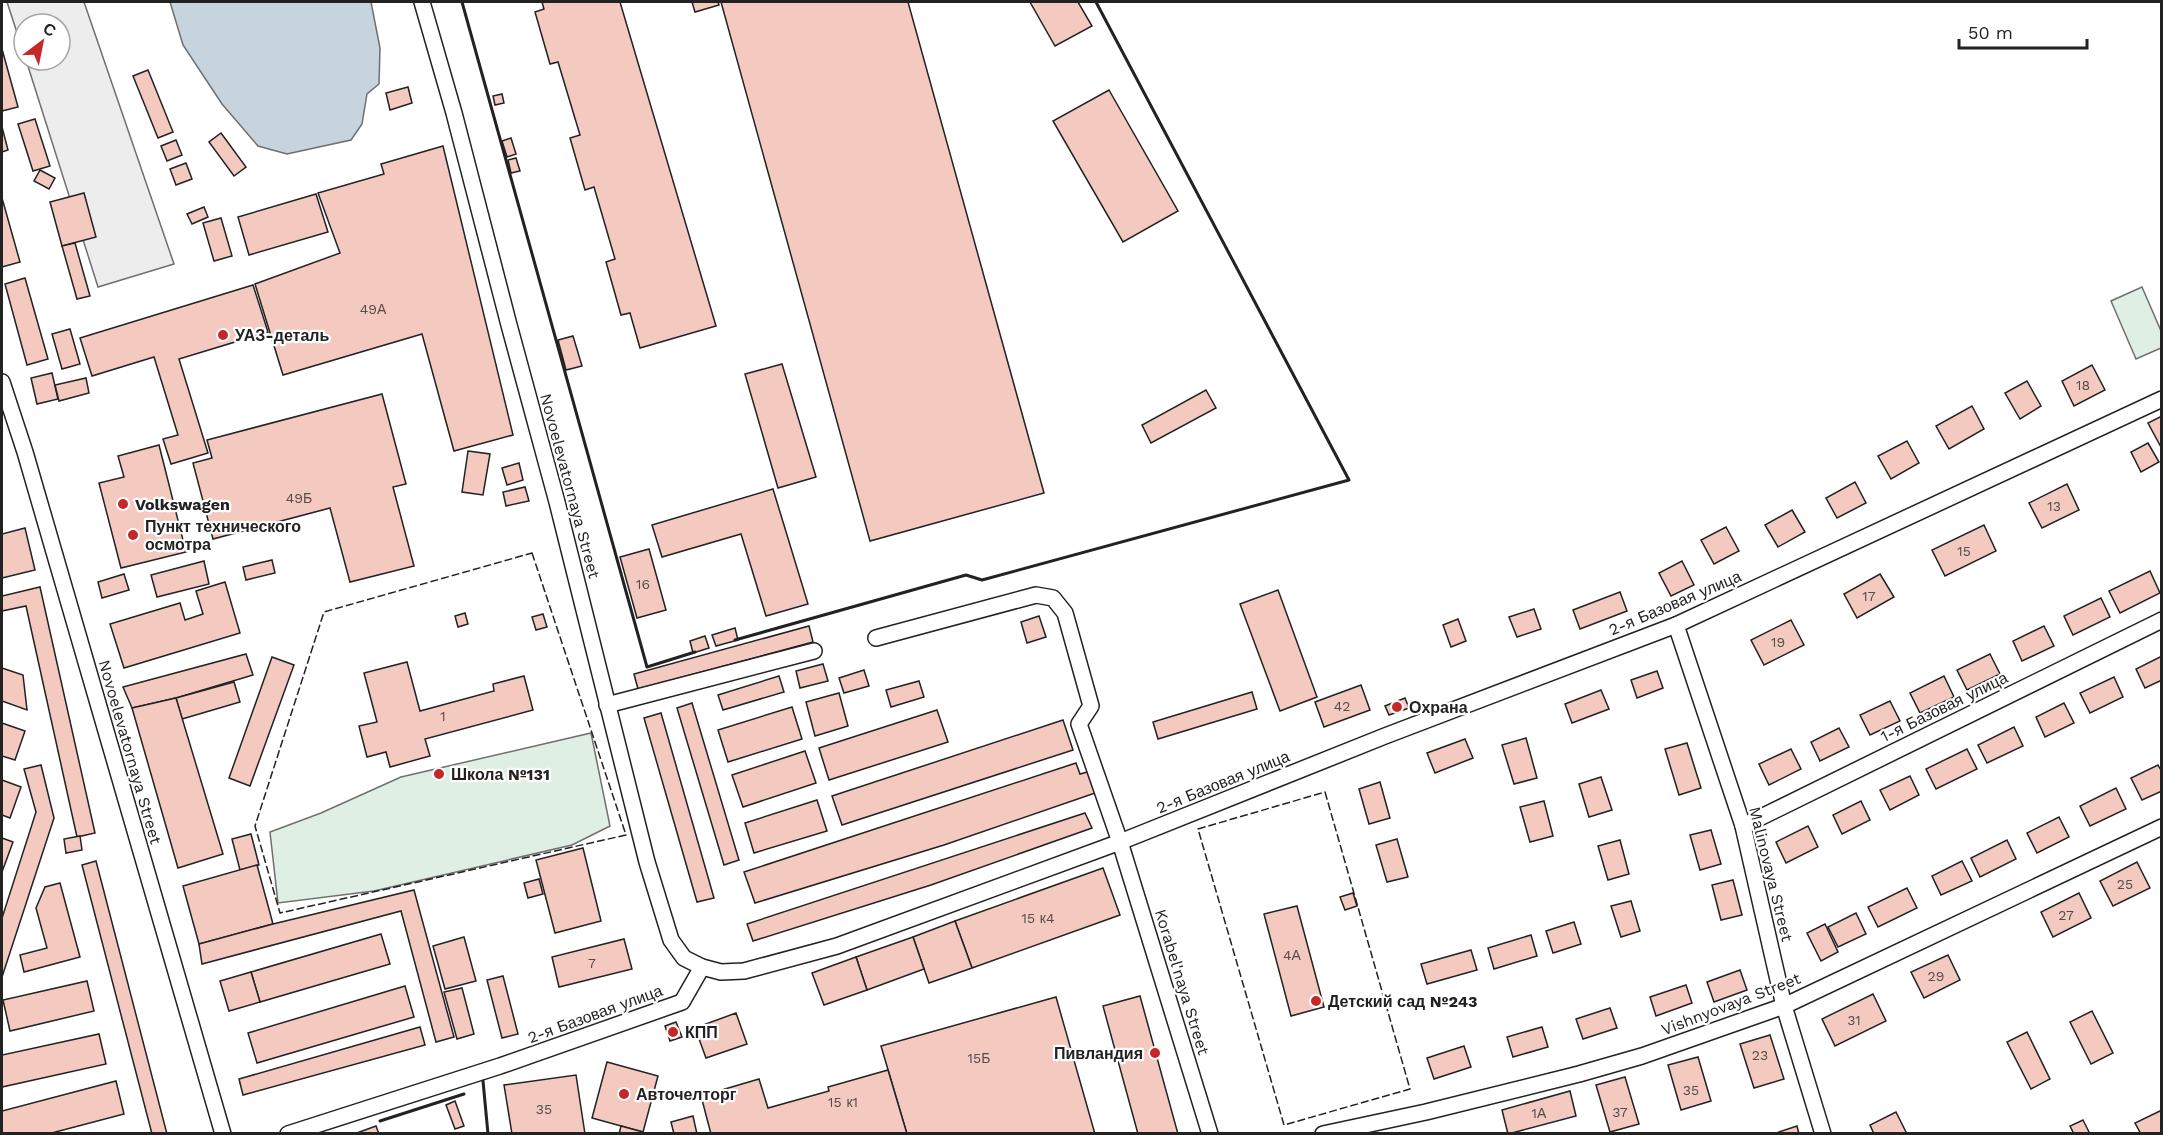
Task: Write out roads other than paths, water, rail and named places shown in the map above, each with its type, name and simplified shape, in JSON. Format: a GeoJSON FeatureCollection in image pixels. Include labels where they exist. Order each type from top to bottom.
{"type":"FeatureCollection","features":[{"type":"Feature","properties":{"kind":"street","name":"Novoelevatornaya Street"},"geometry":{"type":"LineString","coordinates":[[422,2],[454,112],[508,325],[557,501],[647,862],[671,940],[684,958],[702,968]]}},
{"type":"Feature","properties":{"kind":"street","name":"Novoelevatornaya Street"},"geometry":{"type":"LineString","coordinates":[[2,382],[25,452],[223,1134]]}},
{"type":"Feature","properties":{"kind":"street","name":"2-я Базовая улица"},"geometry":{"type":"LineString","coordinates":[[288,1134],[500,1066],[681,1002],[702,968],[721,972],[744,971],[837,946],[1120,842],[1385,736],[1676,625],[2162,399]]}},
{"type":"Feature","properties":{"kind":"street","name":"Korabel'naya Street"},"geometry":{"type":"LineString","coordinates":[[876,639],[1036,595],[1053,598],[1065,613],[1091,706],[1079,724],[1120,842],[1210,1134]]}},
{"type":"Feature","properties":{"kind":"street","name":"1-я Базовая улица"},"geometry":{"type":"LineString","coordinates":[[1743,826],[2162,620]]}},
{"type":"Feature","properties":{"kind":"street","name":"Malinovaya Street"},"geometry":{"type":"LineString","coordinates":[[1676,625],[1743,826],[1784,1006],[1823,1134]]}},
{"type":"Feature","properties":{"kind":"street"},"geometry":{"type":"LineString","coordinates":[[607,705],[814,651]]}},
{"type":"Feature","properties":{"kind":"street","name":"Vishnyovaya Street"},"geometry":{"type":"LineString","coordinates":[[1323,1134],[1426,1112],[1458,1102],[1579,1074],[1642,1056],[1784,1006],[2162,827]]}},
{"type":"Feature","properties":{"kind":"place","name":"УАЗ-деталь"},"geometry":{"type":"Point","coordinates":[223,335]}},
{"type":"Feature","properties":{"kind":"place","name":"Volkswagen"},"geometry":{"type":"Point","coordinates":[123,504]}},
{"type":"Feature","properties":{"kind":"place","name":"Пункт технического осмотра"},"geometry":{"type":"Point","coordinates":[133,535]}},
{"type":"Feature","properties":{"kind":"place","name":"Охрана"},"geometry":{"type":"Point","coordinates":[1397,707]}},
{"type":"Feature","properties":{"kind":"place","name":"Школа №131"},"geometry":{"type":"Point","coordinates":[439,774]}},
{"type":"Feature","properties":{"kind":"place","name":"Детский сад №243"},"geometry":{"type":"Point","coordinates":[1316,1001]}},
{"type":"Feature","properties":{"kind":"place","name":"КПП"},"geometry":{"type":"Point","coordinates":[673,1032]}},
{"type":"Feature","properties":{"kind":"place","name":"Пивландия"},"geometry":{"type":"Point","coordinates":[1155,1053]}},
{"type":"Feature","properties":{"kind":"place","name":"Авточелторг"},"geometry":{"type":"Point","coordinates":[624,1094]}}]}
